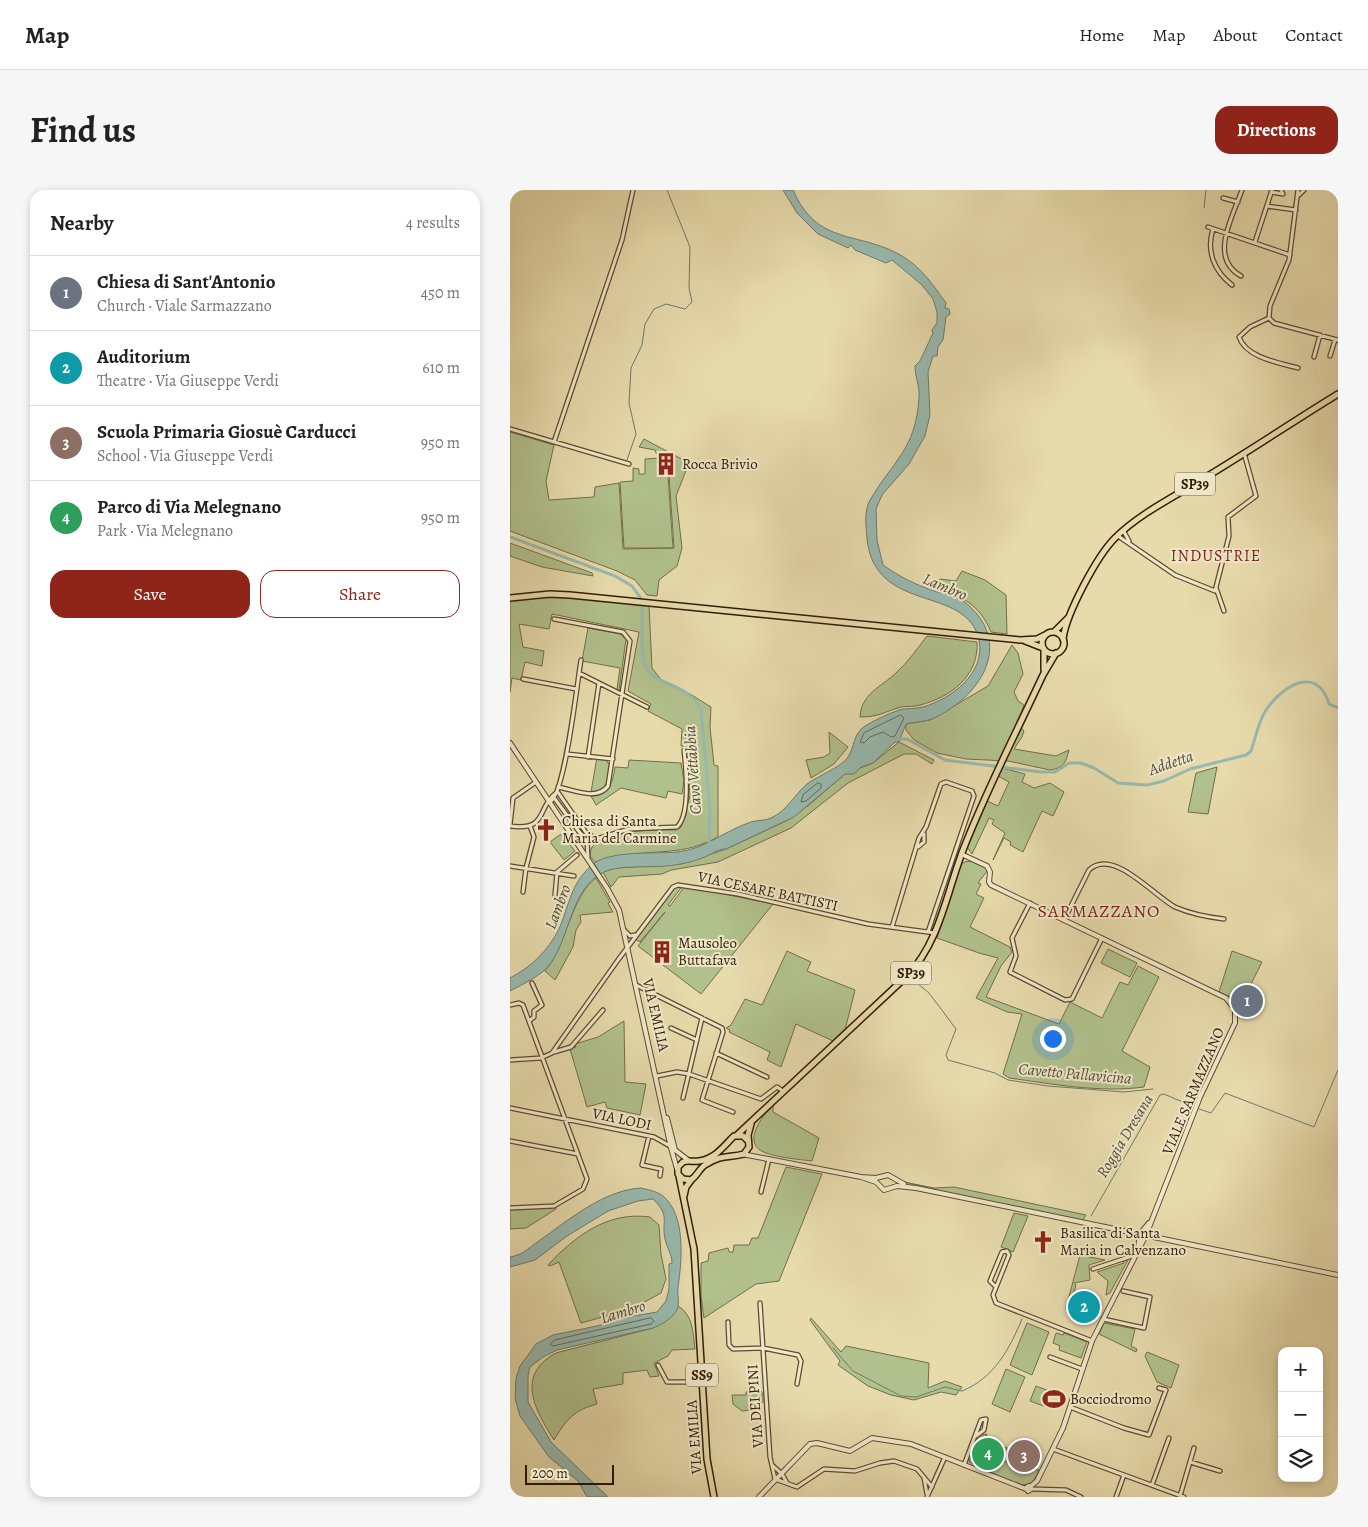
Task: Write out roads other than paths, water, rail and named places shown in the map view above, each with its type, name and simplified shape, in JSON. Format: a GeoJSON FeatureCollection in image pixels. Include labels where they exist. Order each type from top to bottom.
{"type":"FeatureCollection","features":[{"type":"Feature","properties":{"kind":"main road","name":"SP39"},"geometry":{"type":"LineString","coordinates":[[677,1169],[681,1163],[702,1160],[719,1152],[907,976],[922,959],[935,933],[961,854],[1043,675],[1056,653],[1063,646],[1063,639],[1073,610],[1098,560],[1123,530],[1338,394]]}},
{"type":"Feature","properties":{"kind":"main road"},"geometry":{"type":"LineString","coordinates":[[510,598],[558,594],[1020,640],[1037,639],[1045,635]]}},
{"type":"Feature","properties":{"kind":"main road","name":"SP39"},"geometry":{"type":"LineString","coordinates":[[1043,675],[1044,649],[1042,641],[1045,635],[1053,632],[1073,610]]}},
{"type":"Feature","properties":{"kind":"main road"},"geometry":{"type":"LineString","coordinates":[[1053,632],[1063,639]]}},
{"type":"Feature","properties":{"kind":"main road"},"geometry":{"type":"LineString","coordinates":[[1020,640],[1044,649],[1051,654],[1056,653]]}},
{"type":"Feature","properties":{"kind":"main road"},"geometry":{"type":"LineString","coordinates":[[684,1197],[686,1187],[702,1166],[726,1155],[747,1151],[751,1123]]}},
{"type":"Feature","properties":{"kind":"main road"},"geometry":{"type":"LineString","coordinates":[[737,1135],[743,1136],[749,1143]]}},
{"type":"Feature","properties":{"kind":"main road"},"geometry":{"type":"LineString","coordinates":[[730,1140],[731,1150],[739,1154]]}},
{"type":"Feature","properties":{"kind":"main road"},"geometry":{"type":"LineString","coordinates":[[689,1161],[696,1166],[694,1177]]}},
{"type":"Feature","properties":{"kind":"main road"},"geometry":{"type":"LineString","coordinates":[[677,1169],[679,1176],[686,1180],[694,1177]]}},
{"type":"Feature","properties":{"kind":"main road","name":"VIA EMILIA"},"geometry":{"type":"LineString","coordinates":[[679,1176],[694,1248],[708,1468],[714,1497]]}},
{"type":"Feature","properties":{"kind":"street"},"geometry":{"type":"LineString","coordinates":[[554,442],[622,240],[632,190]]}},
{"type":"Feature","properties":{"kind":"street"},"geometry":{"type":"LineString","coordinates":[[1241,276],[1232,270],[1225,259],[1223,248],[1242,190]]}},
{"type":"Feature","properties":{"kind":"street"},"geometry":{"type":"LineString","coordinates":[[1255,242],[1272,191],[1282,194],[1281,190]]}},
{"type":"Feature","properties":{"kind":"street"},"geometry":{"type":"LineString","coordinates":[[1304,190],[1298,190],[1299,196],[1290,255],[1283,277],[1269,307],[1269,318],[1274,323],[1337,340],[1330,356]]}},
{"type":"Feature","properties":{"kind":"street"},"geometry":{"type":"LineString","coordinates":[[1299,196],[1304,190]]}},
{"type":"Feature","properties":{"kind":"street"},"geometry":{"type":"LineString","coordinates":[[1223,198],[1238,202]]}},
{"type":"Feature","properties":{"kind":"street"},"geometry":{"type":"LineString","coordinates":[[1267,206],[1296,210]]}},
{"type":"Feature","properties":{"kind":"street"},"geometry":{"type":"LineString","coordinates":[[1208,227],[1290,255]]}},
{"type":"Feature","properties":{"kind":"street"},"geometry":{"type":"LineString","coordinates":[[1212,229],[1210,244],[1212,259],[1220,273],[1232,285]]}},
{"type":"Feature","properties":{"kind":"street"},"geometry":{"type":"LineString","coordinates":[[1269,318],[1243,332],[1240,337],[1242,344],[1266,359],[1298,368]]}},
{"type":"Feature","properties":{"kind":"street"},"geometry":{"type":"LineString","coordinates":[[1314,357],[1320,335]]}},
{"type":"Feature","properties":{"kind":"street"},"geometry":{"type":"LineString","coordinates":[[510,429],[629,464]]}},
{"type":"Feature","properties":{"kind":"street"},"geometry":{"type":"LineString","coordinates":[[1118,536],[1131,543],[1175,575],[1215,591],[1229,536],[1228,517],[1256,496],[1244,454]]}},
{"type":"Feature","properties":{"kind":"street"},"geometry":{"type":"LineString","coordinates":[[1123,530],[1131,543]]}},
{"type":"Feature","properties":{"kind":"street"},"geometry":{"type":"LineString","coordinates":[[1216,587],[1224,611]]}},
{"type":"Feature","properties":{"kind":"street"},"geometry":{"type":"LineString","coordinates":[[554,619],[621,631],[627,635],[630,644],[609,784],[602,792],[594,794],[557,790]]}},
{"type":"Feature","properties":{"kind":"street"},"geometry":{"type":"LineString","coordinates":[[549,803],[555,798],[567,754],[581,660]]}},
{"type":"Feature","properties":{"kind":"street"},"geometry":{"type":"LineString","coordinates":[[579,673],[647,707]]}},
{"type":"Feature","properties":{"kind":"street"},"geometry":{"type":"LineString","coordinates":[[523,678],[576,689]]}},
{"type":"Feature","properties":{"kind":"street"},"geometry":{"type":"LineString","coordinates":[[588,756],[599,683]]}},
{"type":"Feature","properties":{"kind":"street","name":"VIA EMILIA"},"geometry":{"type":"LineString","coordinates":[[510,743],[590,862],[617,906],[628,946],[657,1076],[670,1146],[677,1169]]}},
{"type":"Feature","properties":{"kind":"street"},"geometry":{"type":"LineString","coordinates":[[588,849],[593,841],[598,838],[632,828],[679,826],[686,797],[684,750]]}},
{"type":"Feature","properties":{"kind":"street"},"geometry":{"type":"LineString","coordinates":[[567,754],[613,759]]}},
{"type":"Feature","properties":{"kind":"street"},"geometry":{"type":"LineString","coordinates":[[536,782],[513,798],[510,825],[530,826],[538,820],[557,790]]}},
{"type":"Feature","properties":{"kind":"street"},"geometry":{"type":"LineString","coordinates":[[892,927],[918,847],[924,842],[924,833],[941,784],[946,782],[972,791],[974,796],[926,932],[930,944]]}},
{"type":"Feature","properties":{"kind":"street"},"geometry":{"type":"LineString","coordinates":[[557,790],[587,834],[598,838]]}},
{"type":"Feature","properties":{"kind":"street"},"geometry":{"type":"LineString","coordinates":[[555,798],[587,840],[590,862]]}},
{"type":"Feature","properties":{"kind":"street"},"geometry":{"type":"LineString","coordinates":[[523,892],[526,868],[534,836],[530,826]]}},
{"type":"Feature","properties":{"kind":"street"},"geometry":{"type":"LineString","coordinates":[[587,840],[593,841]]}},
{"type":"Feature","properties":{"kind":"street","name":"VIALE SARMAZZANO"},"geometry":{"type":"LineString","coordinates":[[961,854],[966,854],[989,867],[989,882],[991,885],[1226,998],[1235,1009],[1235,1023],[1200,1097],[1150,1221]]}},
{"type":"Feature","properties":{"kind":"street"},"geometry":{"type":"LineString","coordinates":[[555,895],[557,872],[577,855]]}},
{"type":"Feature","properties":{"kind":"street"},"geometry":{"type":"LineString","coordinates":[[1064,920],[1089,870],[1104,865],[1117,868],[1134,876],[1175,906],[1204,916],[1224,919]]}},
{"type":"Feature","properties":{"kind":"street"},"geometry":{"type":"LineString","coordinates":[[510,866],[574,876]]}},
{"type":"Feature","properties":{"kind":"street","name":"VIA CESARE BATTISTI"},"geometry":{"type":"LineString","coordinates":[[541,1058],[553,1052],[638,933],[673,888],[682,885],[731,893],[842,918],[935,933]]}},
{"type":"Feature","properties":{"kind":"street"},"geometry":{"type":"LineString","coordinates":[[1030,903],[1012,938],[1016,956],[1010,973],[1065,1000],[1071,1000],[1102,938]]}},
{"type":"Feature","properties":{"kind":"street"},"geometry":{"type":"LineString","coordinates":[[624,930],[630,936],[638,933]]}},
{"type":"Feature","properties":{"kind":"street"},"geometry":{"type":"LineString","coordinates":[[529,1020],[534,1018],[534,1011],[542,1005],[532,983]]}},
{"type":"Feature","properties":{"kind":"street"},"geometry":{"type":"LineString","coordinates":[[636,984],[723,1030],[702,1100],[733,1112]]}},
{"type":"Feature","properties":{"kind":"street"},"geometry":{"type":"LineString","coordinates":[[510,1005],[521,1003],[529,1020],[541,1058],[587,1176],[586,1185],[582,1189],[551,1208],[510,1208]]}},
{"type":"Feature","properties":{"kind":"street"},"geometry":{"type":"LineString","coordinates":[[553,1052],[562,1051],[572,1046],[603,1010]]}},
{"type":"Feature","properties":{"kind":"street"},"geometry":{"type":"LineString","coordinates":[[683,1098],[702,1018]]}},
{"type":"Feature","properties":{"kind":"street"},"geometry":{"type":"LineString","coordinates":[[671,1028],[697,1040]]}},
{"type":"Feature","properties":{"kind":"street"},"geometry":{"type":"LineString","coordinates":[[716,1053],[767,1077]]}},
{"type":"Feature","properties":{"kind":"street"},"geometry":{"type":"LineString","coordinates":[[510,1060],[541,1058]]}},
{"type":"Feature","properties":{"kind":"street"},"geometry":{"type":"LineString","coordinates":[[657,1076],[677,1072],[689,1074],[763,1099],[777,1088],[783,1091]]}},
{"type":"Feature","properties":{"kind":"street","name":"VIA EMILIA"},"geometry":{"type":"LineString","coordinates":[[659,1086],[674,1148],[678,1155],[689,1161]]}},
{"type":"Feature","properties":{"kind":"street","name":"VIA LODI"},"geometry":{"type":"LineString","coordinates":[[510,1108],[649,1136],[660,1139],[670,1146]]}},
{"type":"Feature","properties":{"kind":"street"},"geometry":{"type":"LineString","coordinates":[[649,1136],[642,1165],[661,1169],[660,1176]]}},
{"type":"Feature","properties":{"kind":"street"},"geometry":{"type":"LineString","coordinates":[[510,1141],[579,1154]]}},
{"type":"Feature","properties":{"kind":"street"},"geometry":{"type":"LineString","coordinates":[[749,1143],[752,1152],[759,1157]]}},
{"type":"Feature","properties":{"kind":"street"},"geometry":{"type":"LineString","coordinates":[[739,1154],[861,1177],[879,1185],[884,1190],[899,1186],[916,1188],[1338,1275]]}},
{"type":"Feature","properties":{"kind":"street"},"geometry":{"type":"LineString","coordinates":[[761,1192],[769,1159]]}},
{"type":"Feature","properties":{"kind":"street"},"geometry":{"type":"LineString","coordinates":[[861,1177],[887,1174],[900,1183],[916,1188]]}},
{"type":"Feature","properties":{"kind":"street"},"geometry":{"type":"LineString","coordinates":[[879,1185],[882,1176]]}},
{"type":"Feature","properties":{"kind":"street"},"geometry":{"type":"LineString","coordinates":[[893,1178],[893,1188]]}},
{"type":"Feature","properties":{"kind":"street"},"geometry":{"type":"LineString","coordinates":[[1138,1249],[1140,1234],[1150,1221]]}},
{"type":"Feature","properties":{"kind":"street"},"geometry":{"type":"LineString","coordinates":[[1028,1497],[1029,1489],[1037,1481],[1053,1449],[1070,1407],[1092,1341],[1146,1235],[1150,1221]]}},
{"type":"Feature","properties":{"kind":"street"},"geometry":{"type":"LineString","coordinates":[[996,1287],[990,1281],[1002,1252],[1007,1251],[1009,1255],[993,1299],[1000,1306],[1092,1341]]}},
{"type":"Feature","properties":{"kind":"street"},"geometry":{"type":"LineString","coordinates":[[1093,1269],[1135,1255]]}},
{"type":"Feature","properties":{"kind":"street"},"geometry":{"type":"LineString","coordinates":[[1103,1319],[1144,1328],[1150,1297],[1123,1291]]}},
{"type":"Feature","properties":{"kind":"street","name":"VIA DEI PINI"},"geometry":{"type":"LineString","coordinates":[[760,1303],[771,1462],[775,1479]]}},
{"type":"Feature","properties":{"kind":"street","name":"VIA DEI PINI"},"geometry":{"type":"LineString","coordinates":[[728,1322],[731,1348],[763,1348]]}},
{"type":"Feature","properties":{"kind":"street"},"geometry":{"type":"LineString","coordinates":[[763,1348],[798,1355],[801,1361],[797,1384]]}},
{"type":"Feature","properties":{"kind":"street"},"geometry":{"type":"LineString","coordinates":[[1050,1357],[1082,1369]]}},
{"type":"Feature","properties":{"kind":"street"},"geometry":{"type":"LineString","coordinates":[[658,1365],[667,1382],[703,1382]]}},
{"type":"Feature","properties":{"kind":"street"},"geometry":{"type":"LineString","coordinates":[[1070,1407],[1124,1428],[1149,1435],[1166,1390],[1159,1388]]}},
{"type":"Feature","properties":{"kind":"street"},"geometry":{"type":"LineString","coordinates":[[964,1465],[981,1420],[986,1419],[987,1422],[983,1431],[976,1436]]}},
{"type":"Feature","properties":{"kind":"street"},"geometry":{"type":"LineString","coordinates":[[759,1497],[808,1446],[814,1443],[848,1451],[867,1440],[878,1438],[913,1445],[1029,1489],[1066,1490],[1081,1497]]}},
{"type":"Feature","properties":{"kind":"street"},"geometry":{"type":"LineString","coordinates":[[1152,1485],[1170,1438]]}},
{"type":"Feature","properties":{"kind":"street"},"geometry":{"type":"LineString","coordinates":[[1053,1449],[1181,1496],[1194,1448]]}},
{"type":"Feature","properties":{"kind":"street"},"geometry":{"type":"LineString","coordinates":[[927,1497],[945,1457]]}},
{"type":"Feature","properties":{"kind":"street","name":"VIA DEI PINI"},"geometry":{"type":"LineString","coordinates":[[771,1462],[775,1470],[781,1473],[788,1484]]}},
{"type":"Feature","properties":{"kind":"street"},"geometry":{"type":"LineString","coordinates":[[775,1479],[799,1486],[824,1469],[855,1471],[885,1462],[907,1464],[924,1476],[932,1487]]}},
{"type":"Feature","properties":{"kind":"street"},"geometry":{"type":"LineString","coordinates":[[1190,1462],[1220,1471]]}},
{"type":"Feature","properties":{"kind":"street"},"geometry":{"type":"LineString","coordinates":[[924,1476],[932,1478],[937,1474]]}},
{"type":"Feature","properties":{"kind":"street"},"geometry":{"type":"LineString","coordinates":[[1116,1497],[1124,1475]]}},
{"type":"Feature","properties":{"kind":"street"},"geometry":{"type":"LineString","coordinates":[[924,1476],[927,1497]]}},
{"type":"Feature","properties":{"kind":"street"},"geometry":{"type":"LineString","coordinates":[[926,1483],[932,1487]]}},
{"type":"Feature","properties":{"kind":"water"},"geometry":{"type":"Polygon","coordinates":[[[783,190],[793,190],[803,208],[814,221],[827,229],[840,235],[886,248],[909,261],[927,277],[946,303],[945,308],[949,309],[950,314],[946,317],[943,340],[938,347],[937,356],[933,356],[928,372],[930,415],[925,436],[909,464],[882,495],[876,509],[877,540],[883,565],[922,587],[958,597],[976,613],[986,630],[990,647],[987,664],[979,680],[967,695],[951,709],[926,721],[906,724],[899,742],[895,742],[873,763],[861,767],[854,774],[845,774],[794,817],[726,849],[719,850],[694,861],[672,865],[619,868],[604,872],[593,879],[584,889],[572,913],[563,940],[551,963],[538,975],[510,991],[510,978],[538,958],[555,937],[575,887],[593,864],[611,856],[688,850],[742,825],[753,821],[766,820],[777,815],[802,788],[835,768],[848,757],[856,736],[861,729],[899,710],[923,707],[945,698],[964,683],[972,674],[977,663],[980,652],[979,640],[971,623],[958,611],[903,590],[886,579],[874,563],[867,539],[866,516],[869,502],[902,454],[913,430],[917,415],[919,393],[915,366],[920,361],[933,333],[932,330],[937,323],[937,312],[933,299],[922,285],[892,260],[886,263],[855,250],[851,245],[848,248],[818,234],[797,213],[783,190]]]}},
{"type":"Feature","properties":{"kind":"water"},"geometry":{"type":"Polygon","coordinates":[[[641,1188],[663,1196],[676,1215],[681,1239],[677,1310],[666,1321],[653,1328],[557,1350],[543,1357],[530,1367],[528,1375],[528,1402],[551,1442],[608,1497],[587,1497],[578,1481],[549,1457],[520,1416],[515,1398],[516,1378],[520,1366],[536,1344],[553,1335],[657,1312],[666,1301],[669,1289],[669,1264],[672,1263],[664,1233],[664,1215],[659,1205],[653,1199],[638,1201],[608,1211],[567,1236],[535,1260],[510,1267],[510,1257],[524,1252],[577,1214],[602,1199],[628,1190],[641,1188]]]}},
{"type":"Feature","properties":{"kind":"waterway"},"geometry":{"type":"LineString","coordinates":[[627,460],[636,434],[629,403],[631,368],[642,345],[645,324],[654,309],[666,304],[685,309],[692,302],[689,288],[690,247],[667,190]]}},
{"type":"Feature","properties":{"kind":"waterway"},"geometry":{"type":"LineString","coordinates":[[1204,208],[1206,190]]}},
{"type":"Feature","properties":{"kind":"waterway","name":"Cavo Vettabbia"},"geometry":{"type":"LineString","coordinates":[[510,537],[615,576],[632,586],[642,600],[642,649],[644,663],[654,676],[679,688],[695,701],[701,710],[710,811],[709,844]]}},
{"type":"Feature","properties":{"kind":"waterway","name":"Addetta"},"geometry":{"type":"LineString","coordinates":[[898,739],[907,739],[945,760],[1041,772],[1055,772],[1069,763],[1081,763],[1094,768],[1118,783],[1147,785],[1164,781],[1190,769],[1246,755],[1251,751],[1266,710],[1281,693],[1299,683],[1308,682],[1316,685],[1324,692],[1329,704],[1338,708]]}},
{"type":"Feature","properties":{"kind":"waterway","name":"Cavetto Pallavicina"},"geometry":{"type":"LineString","coordinates":[[912,979],[929,993],[956,1029],[946,1055],[948,1060],[995,1073],[1008,1080],[1048,1086],[1124,1092],[1153,1089]]}},
{"type":"Feature","properties":{"kind":"waterway","name":"Roggia Dresana"},"geometry":{"type":"LineString","coordinates":[[1199,1109],[1211,1113],[1225,1093],[1314,1127],[1338,1070]]}},
{"type":"Feature","properties":{"kind":"waterway","name":"Roggia Dresana"},"geometry":{"type":"LineString","coordinates":[[1091,1216],[1160,1095],[1164,1094],[1192,1106]]}},
{"type":"Feature","properties":{"kind":"waterway","name":"Roggia Dresana"},"geometry":{"type":"LineString","coordinates":[[833,1348],[853,1371],[901,1396],[916,1397],[945,1387],[962,1391],[983,1379],[992,1371],[1012,1342],[1022,1319]]}},
{"type":"Feature","properties":{"kind":"place","name":"Rocca Brivio"},"geometry":{"type":"Point","coordinates":[666,464]}},
{"type":"Feature","properties":{"kind":"place","name":"Chiesa di Santa Maria del Carmine"},"geometry":{"type":"Point","coordinates":[546,830]}},
{"type":"Feature","properties":{"kind":"place","name":"Mausoleo Buttafava"},"geometry":{"type":"Point","coordinates":[662,952]}},
{"type":"Feature","properties":{"kind":"place","name":"Chiesa di Sant'Antonio"},"geometry":{"type":"Point","coordinates":[1247,1001]}},
{"type":"Feature","properties":{"kind":"place","name":"Basilica di Santa Maria in Calvenzano"},"geometry":{"type":"Point","coordinates":[1043,1242]}},
{"type":"Feature","properties":{"kind":"place","name":"Auditorium"},"geometry":{"type":"Point","coordinates":[1084,1307]}},
{"type":"Feature","properties":{"kind":"place","name":"Bocciodromo"},"geometry":{"type":"Point","coordinates":[1054,1399]}},
{"type":"Feature","properties":{"kind":"place","name":"Parco di Via Melegnano"},"geometry":{"type":"Point","coordinates":[988,1454]}},
{"type":"Feature","properties":{"kind":"place","name":"Scuola Primaria Giosuè Carducci"},"geometry":{"type":"Point","coordinates":[1024,1456]}},
{"type":"Feature","properties":{"kind":"district","name":"INDUSTRIE"},"geometry":{"type":"Point","coordinates":[1216,556]}},
{"type":"Feature","properties":{"kind":"district","name":"SARMAZZANO"},"geometry":{"type":"Point","coordinates":[1099,911]}},
{"type":"Feature","properties":{"kind":"water label","name":"Lambro"},"geometry":{"type":"Point","coordinates":[945,587]}},
{"type":"Feature","properties":{"kind":"water label","name":"Lambro"},"geometry":{"type":"Point","coordinates":[558,907]}},
{"type":"Feature","properties":{"kind":"water label","name":"Lambro"},"geometry":{"type":"Point","coordinates":[623,1312]}}]}
